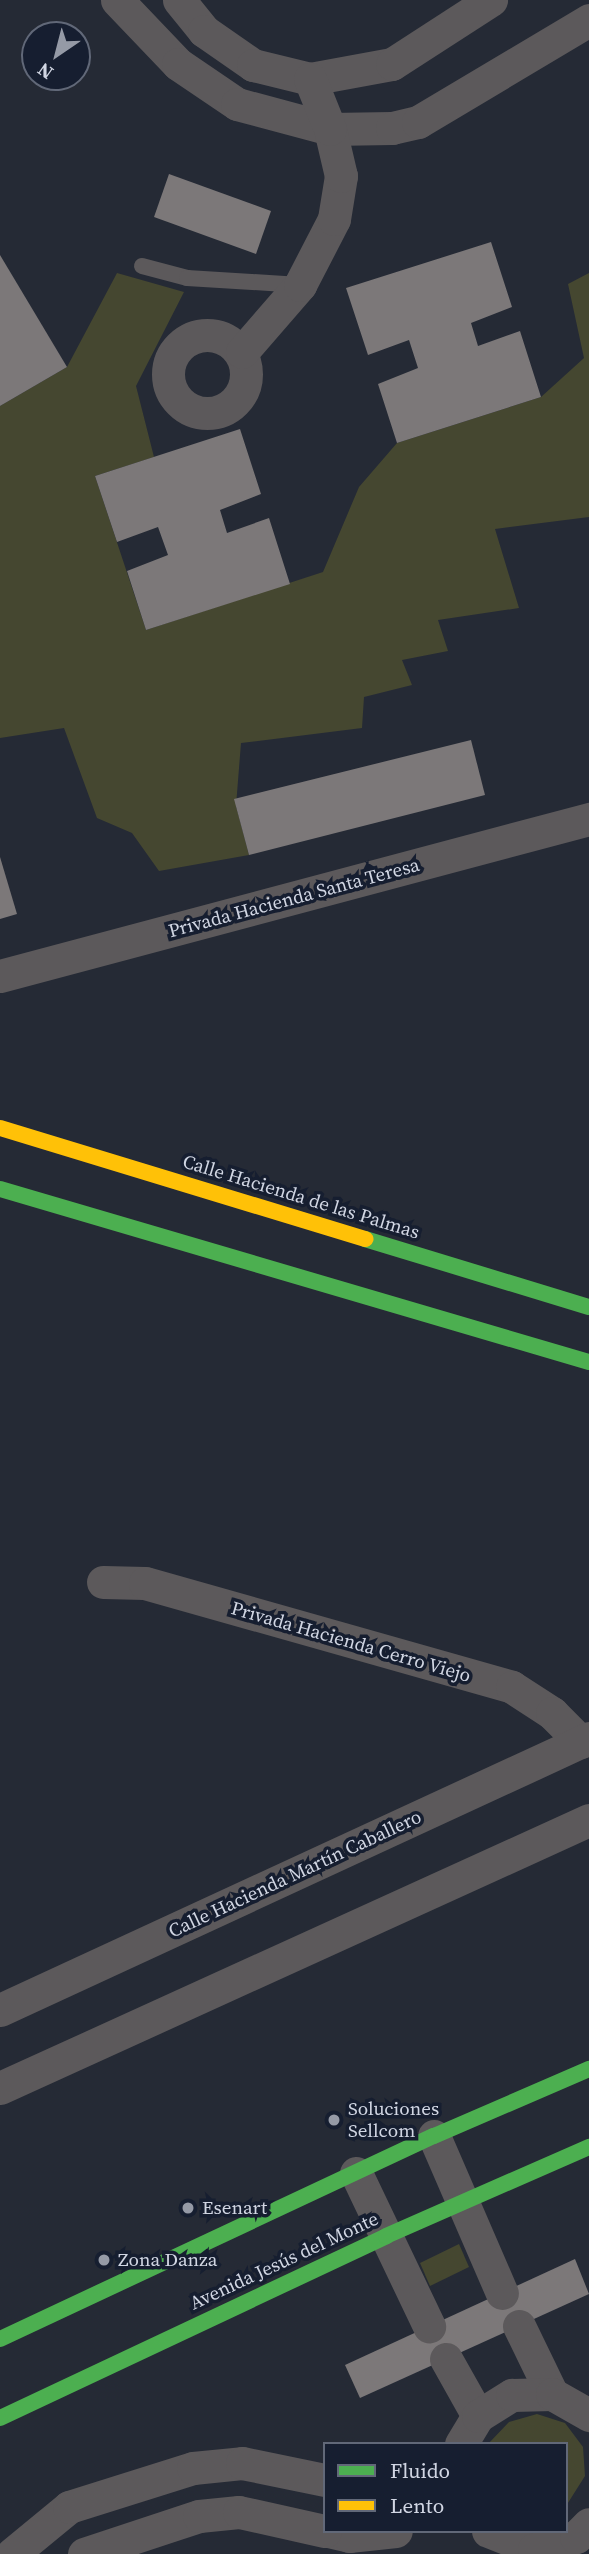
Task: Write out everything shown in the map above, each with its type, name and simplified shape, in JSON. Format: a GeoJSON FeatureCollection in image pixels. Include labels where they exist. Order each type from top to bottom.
{"type":"FeatureCollection","features":[{"type":"Feature","properties":{"kind":"main road","name":"Calle Hacienda de las Palmas"},"geometry":{"type":"LineString","coordinates":[[0,1128],[589,1307]]}},
{"type":"Feature","properties":{"kind":"main road"},"geometry":{"type":"LineString","coordinates":[[162,1238],[180,1182]]}},
{"type":"Feature","properties":{"kind":"main road"},"geometry":{"type":"LineString","coordinates":[[0,1189],[589,1362]]}},
{"type":"Feature","properties":{"kind":"main road"},"geometry":{"type":"LineString","coordinates":[[0,2339],[434,2136],[589,2069]]}},
{"type":"Feature","properties":{"kind":"main road","name":"Avenida Jesús del Monte"},"geometry":{"type":"LineString","coordinates":[[0,2418],[386,2236],[589,2147]]}},
{"type":"Feature","properties":{"kind":"street"},"geometry":{"type":"LineString","coordinates":[[117,0],[178,64],[237,104],[330,129],[392,128],[418,122],[589,20]]}},
{"type":"Feature","properties":{"kind":"street"},"geometry":{"type":"LineString","coordinates":[[179,0],[204,31],[253,65],[310,79],[392,64],[492,0]]}},
{"type":"Feature","properties":{"kind":"street"},"geometry":{"type":"LineString","coordinates":[[242,352],[300,285],[334,219],[341,176],[330,129],[310,79]]}},
{"type":"Feature","properties":{"kind":"street","name":"Privada Hacienda Santa Teresa"},"geometry":{"type":"LineString","coordinates":[[0,976],[589,819]]}},
{"type":"Feature","properties":{"kind":"street","name":"Privada Hacienda Cerro Viejo"},"geometry":{"type":"LineString","coordinates":[[103,1582],[145,1583],[512,1688],[552,1713],[585,1740]]}},
{"type":"Feature","properties":{"kind":"street","name":"Calle Hacienda Martín Caballero"},"geometry":{"type":"LineString","coordinates":[[0,2010],[585,1740]]}},
{"type":"Feature","properties":{"kind":"street"},"geometry":{"type":"LineString","coordinates":[[0,2088],[589,1820]]}},
{"type":"Feature","properties":{"kind":"street"},"geometry":{"type":"LineString","coordinates":[[434,2136],[502,2293]]}},
{"type":"Feature","properties":{"kind":"street"},"geometry":{"type":"LineString","coordinates":[[356,2172],[429,2326]]}},
{"type":"Feature","properties":{"kind":"street"},"geometry":{"type":"LineString","coordinates":[[519,2326],[552,2394]]}},
{"type":"Feature","properties":{"kind":"street"},"geometry":{"type":"LineString","coordinates":[[446,2359],[478,2416]]}},
{"type":"Feature","properties":{"kind":"street"},"geometry":{"type":"LineString","coordinates":[[462,2442],[478,2416],[512,2395],[552,2394],[588,2412]]}},
{"type":"Feature","properties":{"kind":"street"},"geometry":{"type":"LineString","coordinates":[[12,2554],[69,2507],[193,2468],[242,2463],[323,2480]]}},
{"type":"Feature","properties":{"kind":"street"},"geometry":{"type":"LineString","coordinates":[[84,2554],[199,2516],[239,2512],[323,2530]]}},
{"type":"Feature","properties":{"kind":"street"},"geometry":{"type":"LineString","coordinates":[[335,2533],[349,2536],[377,2533]]}},
{"type":"Feature","properties":{"kind":"street"},"geometry":{"type":"LineString","coordinates":[[492,2533],[535,2552],[582,2538]]}},
{"type":"Feature","properties":{"kind":"lane"},"geometry":{"type":"LineString","coordinates":[[142,266],[187,278],[300,285]]}},
{"type":"Feature","properties":{"kind":"green space"},"geometry":{"type":"Polygon","coordinates":[[[117,273],[184,292],[136,386],[154,457],[95,476],[146,630],[323,572],[359,487],[397,443],[541,397],[584,358],[568,284],[589,273],[589,517],[495,529],[519,608],[438,620],[448,651],[402,660],[412,685],[364,697],[362,728],[241,743],[236,806],[249,855],[159,871],[132,833],[97,818],[64,728],[0,738],[0,406],[67,367],[117,273]]]}},
{"type":"Feature","properties":{"kind":"green space"},"geometry":{"type":"Polygon","coordinates":[[[459,2244],[469,2267],[430,2286],[420,2263],[459,2244]]]}},
{"type":"Feature","properties":{"kind":"green space"},"geometry":{"type":"Polygon","coordinates":[[[537,2414],[565,2423],[583,2447],[585,2476],[568,2503],[568,2442],[490,2442],[509,2422],[537,2414]]]}},
{"type":"Feature","properties":{"kind":"building"},"geometry":{"type":"Polygon","coordinates":[[[169,174],[271,211],[256,254],[154,217],[169,174]]]}},
{"type":"Feature","properties":{"kind":"building"},"geometry":{"type":"Polygon","coordinates":[[[491,242],[512,307],[471,323],[478,346],[520,331],[541,397],[397,443],[378,384],[418,368],[409,340],[368,355],[346,288],[491,242]]]}},
{"type":"Feature","properties":{"kind":"building"},"geometry":{"type":"Polygon","coordinates":[[[0,255],[67,367],[0,406],[0,255]]]}},
{"type":"Feature","properties":{"kind":"building"},"geometry":{"type":"Polygon","coordinates":[[[240,429],[261,494],[220,510],[227,533],[269,518],[290,584],[146,630],[127,571],[168,555],[158,527],[117,542],[95,476],[240,429]]]}},
{"type":"Feature","properties":{"kind":"building"},"geometry":{"type":"Polygon","coordinates":[[[471,740],[485,795],[249,855],[234,799],[471,740]]]}},
{"type":"Feature","properties":{"kind":"building"},"geometry":{"type":"Polygon","coordinates":[[[0,857],[17,914],[0,919],[0,857]]]}},
{"type":"Feature","properties":{"kind":"building"},"geometry":{"type":"Polygon","coordinates":[[[575,2259],[589,2294],[360,2398],[345,2365],[575,2259]]]}},
{"type":"Feature","properties":{"kind":"traffic: fast"},"geometry":{"type":"LineString","coordinates":[[0,1189],[589,1362]]}},
{"type":"Feature","properties":{"kind":"traffic: fast"},"geometry":{"type":"LineString","coordinates":[[365,1239],[589,1307]]}},
{"type":"Feature","properties":{"kind":"traffic: fast"},"geometry":{"type":"LineString","coordinates":[[0,2339],[434,2136],[589,2069]]}},
{"type":"Feature","properties":{"kind":"traffic: fast"},"geometry":{"type":"LineString","coordinates":[[0,2418],[386,2236],[589,2147]]}},
{"type":"Feature","properties":{"kind":"traffic: slow"},"geometry":{"type":"LineString","coordinates":[[0,1128],[365,1239]]}},
{"type":"Feature","properties":{"kind":"place","name":"Soluciones Sellcom"},"geometry":{"type":"Point","coordinates":[334,2120]}},
{"type":"Feature","properties":{"kind":"place","name":"Esenart"},"geometry":{"type":"Point","coordinates":[188,2208]}},
{"type":"Feature","properties":{"kind":"place","name":"Zona Danza"},"geometry":{"type":"Point","coordinates":[104,2260]}}]}
